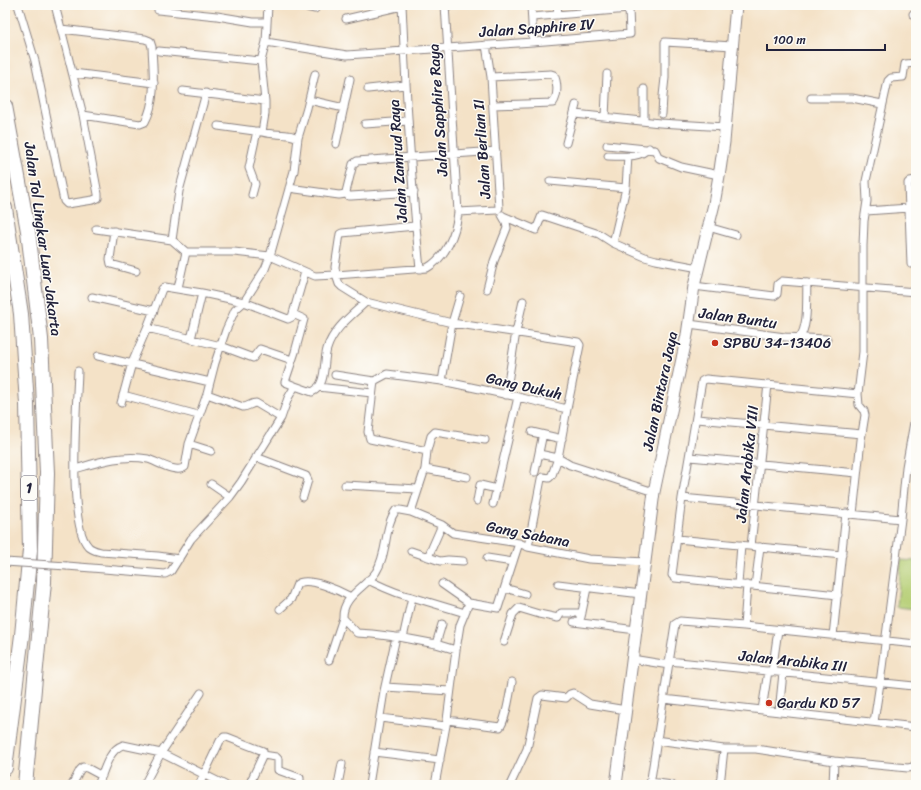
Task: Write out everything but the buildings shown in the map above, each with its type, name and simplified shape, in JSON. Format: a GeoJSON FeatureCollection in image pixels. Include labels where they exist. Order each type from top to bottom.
{"type":"FeatureCollection","features":[{"type":"Feature","properties":{"kind":"highway","name":"Jalan Tol Lingkar Luar Jakarta"},"geometry":{"type":"LineString","coordinates":[[5,106],[28,230],[41,339],[47,473],[44,582],[24,785]]}},
{"type":"Feature","properties":{"kind":"highway","name":"1"},"geometry":{"type":"LineString","coordinates":[[5,208],[21,321],[27,404],[30,550],[22,636],[5,768]]}},
{"type":"Feature","properties":{"kind":"street"},"geometry":{"type":"LineString","coordinates":[[18,5],[36,61],[65,204],[93,200],[98,198],[98,194],[83,115],[55,5]]}},
{"type":"Feature","properties":{"kind":"street"},"geometry":{"type":"LineString","coordinates":[[252,195],[255,184],[249,168],[266,114],[262,61],[266,42],[268,5]]}},
{"type":"Feature","properties":{"kind":"street"},"geometry":{"type":"LineString","coordinates":[[297,5],[315,9]]}},
{"type":"Feature","properties":{"kind":"street"},"geometry":{"type":"LineString","coordinates":[[346,19],[402,5]]}},
{"type":"Feature","properties":{"kind":"street","name":"Jalan Zamrud Raya"},"geometry":{"type":"LineString","coordinates":[[402,5],[405,85],[414,192],[415,226],[420,269]]}},
{"type":"Feature","properties":{"kind":"street"},"geometry":{"type":"LineString","coordinates":[[445,6],[458,5]]}},
{"type":"Feature","properties":{"kind":"street"},"geometry":{"type":"LineString","coordinates":[[531,5],[533,42]]}},
{"type":"Feature","properties":{"kind":"street"},"geometry":{"type":"LineString","coordinates":[[557,5],[558,15]]}},
{"type":"Feature","properties":{"kind":"street","name":"Jalan Bintara Jaya"},"geometry":{"type":"LineString","coordinates":[[616,785],[654,492],[689,324],[694,286],[719,175],[724,142],[736,5]]}},
{"type":"Feature","properties":{"kind":"street","name":"Jalan Sapphire Raya"},"geometry":{"type":"LineString","coordinates":[[420,269],[427,268],[436,262],[446,250],[457,223],[458,212],[445,6]]}},
{"type":"Feature","properties":{"kind":"street"},"geometry":{"type":"LineString","coordinates":[[532,17],[558,15],[588,9]]}},
{"type":"Feature","properties":{"kind":"street","name":"Jalan Sapphire IV"},"geometry":{"type":"LineString","coordinates":[[266,42],[347,55],[630,34],[630,9],[588,9]]}},
{"type":"Feature","properties":{"kind":"street"},"geometry":{"type":"LineString","coordinates":[[158,10],[217,16],[253,22],[267,22]]}},
{"type":"Feature","properties":{"kind":"street"},"geometry":{"type":"LineString","coordinates":[[61,29],[145,39],[150,42],[152,47],[154,83],[153,97],[144,122],[140,124],[83,115]]}},
{"type":"Feature","properties":{"kind":"street"},"geometry":{"type":"LineString","coordinates":[[662,114],[665,78],[665,42],[733,46]]}},
{"type":"Feature","properties":{"kind":"street","name":"Jalan Berlian II"},"geometry":{"type":"LineString","coordinates":[[458,212],[497,210],[500,208],[491,76],[486,45]]}},
{"type":"Feature","properties":{"kind":"street"},"geometry":{"type":"LineString","coordinates":[[159,51],[262,61]]}},
{"type":"Feature","properties":{"kind":"street"},"geometry":{"type":"LineString","coordinates":[[833,636],[842,555],[857,473],[865,415],[864,411],[859,405],[858,394],[863,352],[864,221],[867,201],[866,181],[888,81],[891,78],[903,77],[905,64],[916,63]]}},
{"type":"Feature","properties":{"kind":"street"},"geometry":{"type":"LineString","coordinates":[[73,73],[154,83]]}},
{"type":"Feature","properties":{"kind":"street"},"geometry":{"type":"LineString","coordinates":[[75,469],[110,459],[135,458],[154,461],[177,470],[185,467],[188,444],[207,394],[221,346],[235,310],[244,302],[265,269],[270,256],[294,171],[298,138],[315,74]]}},
{"type":"Feature","properties":{"kind":"street"},"geometry":{"type":"LineString","coordinates":[[491,76],[551,74],[556,78],[557,87],[555,100],[553,103],[493,106]]}},
{"type":"Feature","properties":{"kind":"street"},"geometry":{"type":"LineString","coordinates":[[605,117],[607,74]]}},
{"type":"Feature","properties":{"kind":"street"},"geometry":{"type":"LineString","coordinates":[[336,144],[350,79]]}},
{"type":"Feature","properties":{"kind":"street"},"geometry":{"type":"LineString","coordinates":[[368,89],[405,85]]}},
{"type":"Feature","properties":{"kind":"street"},"geometry":{"type":"LineString","coordinates":[[644,89],[644,121]]}},
{"type":"Feature","properties":{"kind":"street"},"geometry":{"type":"LineString","coordinates":[[183,91],[265,100]]}},
{"type":"Feature","properties":{"kind":"street"},"geometry":{"type":"LineString","coordinates":[[172,240],[179,191],[206,93]]}},
{"type":"Feature","properties":{"kind":"street"},"geometry":{"type":"LineString","coordinates":[[811,98],[852,98],[882,104]]}},
{"type":"Feature","properties":{"kind":"street"},"geometry":{"type":"LineString","coordinates":[[309,100],[344,108]]}},
{"type":"Feature","properties":{"kind":"street"},"geometry":{"type":"LineString","coordinates":[[566,144],[575,114],[576,105]]}},
{"type":"Feature","properties":{"kind":"street"},"geometry":{"type":"LineString","coordinates":[[575,114],[725,127]]}},
{"type":"Feature","properties":{"kind":"street"},"geometry":{"type":"LineString","coordinates":[[364,124],[408,121]]}},
{"type":"Feature","properties":{"kind":"street"},"geometry":{"type":"LineString","coordinates":[[218,126],[269,134],[292,135],[298,138]]}},
{"type":"Feature","properties":{"kind":"street"},"geometry":{"type":"LineString","coordinates":[[607,145],[649,148],[655,150],[659,158],[681,166],[719,175]]}},
{"type":"Feature","properties":{"kind":"street"},"geometry":{"type":"LineString","coordinates":[[608,156],[638,156],[644,154],[649,148]]}},
{"type":"Feature","properties":{"kind":"street"},"geometry":{"type":"LineString","coordinates":[[346,194],[353,164],[357,161],[496,151]]}},
{"type":"Feature","properties":{"kind":"street"},"geometry":{"type":"LineString","coordinates":[[613,243],[626,188],[628,156]]}},
{"type":"Feature","properties":{"kind":"street"},"geometry":{"type":"LineString","coordinates":[[911,264],[913,231],[909,208],[908,183],[914,180]]}},
{"type":"Feature","properties":{"kind":"street"},"geometry":{"type":"LineString","coordinates":[[550,181],[626,188]]}},
{"type":"Feature","properties":{"kind":"street"},"geometry":{"type":"LineString","coordinates":[[289,188],[339,195],[346,194],[351,196],[414,192]]}},
{"type":"Feature","properties":{"kind":"street"},"geometry":{"type":"LineString","coordinates":[[866,211],[909,208]]}},
{"type":"Feature","properties":{"kind":"street"},"geometry":{"type":"LineString","coordinates":[[487,289],[494,261],[507,225],[503,216],[497,210]]}},
{"type":"Feature","properties":{"kind":"street"},"geometry":{"type":"LineString","coordinates":[[503,216],[536,230],[542,215],[599,234],[613,243],[656,260],[699,268]]}},
{"type":"Feature","properties":{"kind":"street"},"geometry":{"type":"LineString","coordinates":[[415,226],[340,234],[335,267],[336,276],[342,288],[366,302],[452,322],[580,343],[567,409]]}},
{"type":"Feature","properties":{"kind":"street"},"geometry":{"type":"LineString","coordinates":[[708,227],[736,235]]}},
{"type":"Feature","properties":{"kind":"street"},"geometry":{"type":"LineString","coordinates":[[96,229],[172,240],[186,252],[229,252],[270,256],[315,276],[336,276],[420,269]]}},
{"type":"Feature","properties":{"kind":"street"},"geometry":{"type":"LineString","coordinates":[[114,232],[110,259],[111,264],[136,271]]}},
{"type":"Feature","properties":{"kind":"street"},"geometry":{"type":"LineString","coordinates":[[178,288],[186,252]]}},
{"type":"Feature","properties":{"kind":"street"},"geometry":{"type":"LineString","coordinates":[[121,403],[132,363],[162,289],[165,287],[178,288],[244,302],[288,319],[292,317],[305,272]]}},
{"type":"Feature","properties":{"kind":"street"},"geometry":{"type":"LineString","coordinates":[[694,286],[774,296],[777,294],[778,284],[780,282],[916,292]]}},
{"type":"Feature","properties":{"kind":"street"},"geometry":{"type":"LineString","coordinates":[[799,338],[804,331],[807,283]]}},
{"type":"Feature","properties":{"kind":"street"},"geometry":{"type":"LineString","coordinates":[[191,339],[202,293]]}},
{"type":"Feature","properties":{"kind":"street"},"geometry":{"type":"LineString","coordinates":[[442,381],[452,322],[460,296]]}},
{"type":"Feature","properties":{"kind":"street"},"geometry":{"type":"LineString","coordinates":[[92,297],[154,311]]}},
{"type":"Feature","properties":{"kind":"street"},"geometry":{"type":"LineString","coordinates":[[506,395],[516,332],[523,301]]}},
{"type":"Feature","properties":{"kind":"street"},"geometry":{"type":"LineString","coordinates":[[293,314],[304,319],[285,382],[312,392],[315,391],[323,378],[326,350],[333,334],[366,302]]}},
{"type":"Feature","properties":{"kind":"street","name":"Jalan Buntu"},"geometry":{"type":"LineString","coordinates":[[689,324],[799,338],[827,339]]}},
{"type":"Feature","properties":{"kind":"street"},"geometry":{"type":"LineString","coordinates":[[147,328],[221,346],[253,358],[260,349],[292,360]]}},
{"type":"Feature","properties":{"kind":"street"},"geometry":{"type":"LineString","coordinates":[[98,356],[210,382]]}},
{"type":"Feature","properties":{"kind":"street"},"geometry":{"type":"LineString","coordinates":[[78,371],[75,469],[76,502],[79,525],[88,547],[101,552],[158,556],[179,560]]}},
{"type":"Feature","properties":{"kind":"street","name":"Gang Dukuh"},"geometry":{"type":"LineString","coordinates":[[374,381],[387,374],[442,381],[567,409],[558,458],[552,475],[549,478],[543,477],[541,479],[528,547]]}},
{"type":"Feature","properties":{"kind":"street"},"geometry":{"type":"LineString","coordinates":[[335,375],[374,381],[368,432],[370,439],[427,451]]}},
{"type":"Feature","properties":{"kind":"street"},"geometry":{"type":"LineString","coordinates":[[838,595],[675,578],[672,575],[682,498],[697,419],[702,381],[704,379],[768,384],[858,394]]}},
{"type":"Feature","properties":{"kind":"street","name":"Jalan Arabika VIII"},"geometry":{"type":"LineString","coordinates":[[751,546],[768,384]]}},
{"type":"Feature","properties":{"kind":"street"},"geometry":{"type":"LineString","coordinates":[[5,562],[165,574],[172,571],[191,539],[230,497],[241,482],[281,418],[288,398],[295,386]]}},
{"type":"Feature","properties":{"kind":"street"},"geometry":{"type":"LineString","coordinates":[[318,387],[372,393]]}},
{"type":"Feature","properties":{"kind":"street"},"geometry":{"type":"LineString","coordinates":[[207,394],[243,407],[256,403],[281,418]]}},
{"type":"Feature","properties":{"kind":"street"},"geometry":{"type":"LineString","coordinates":[[123,395],[198,415]]}},
{"type":"Feature","properties":{"kind":"street"},"geometry":{"type":"LineString","coordinates":[[493,504],[518,397]]}},
{"type":"Feature","properties":{"kind":"street"},"geometry":{"type":"LineString","coordinates":[[874,722],[886,641],[906,467],[916,411]]}},
{"type":"Feature","properties":{"kind":"street"},"geometry":{"type":"LineString","coordinates":[[697,419],[862,434]]}},
{"type":"Feature","properties":{"kind":"street"},"geometry":{"type":"LineString","coordinates":[[329,660],[343,618],[344,607],[351,597],[376,571],[382,559],[393,514],[396,510],[411,512],[425,469],[427,451],[432,433],[437,432],[485,440]]}},
{"type":"Feature","properties":{"kind":"street"},"geometry":{"type":"LineString","coordinates":[[532,432],[562,439]]}},
{"type":"Feature","properties":{"kind":"street"},"geometry":{"type":"LineString","coordinates":[[535,472],[542,438]]}},
{"type":"Feature","properties":{"kind":"street"},"geometry":{"type":"LineString","coordinates":[[188,444],[211,452]]}},
{"type":"Feature","properties":{"kind":"street"},"geometry":{"type":"LineString","coordinates":[[539,454],[558,458],[570,465],[654,492]]}},
{"type":"Feature","properties":{"kind":"street"},"geometry":{"type":"LineString","coordinates":[[256,457],[306,476],[308,480],[303,497]]}},
{"type":"Feature","properties":{"kind":"street"},"geometry":{"type":"LineString","coordinates":[[690,457],[857,473]]}},
{"type":"Feature","properties":{"kind":"street"},"geometry":{"type":"LineString","coordinates":[[906,467],[916,468]]}},
{"type":"Feature","properties":{"kind":"street"},"geometry":{"type":"LineString","coordinates":[[425,469],[467,477]]}},
{"type":"Feature","properties":{"kind":"street"},"geometry":{"type":"LineString","coordinates":[[211,484],[230,497]]}},
{"type":"Feature","properties":{"kind":"street"},"geometry":{"type":"LineString","coordinates":[[345,485],[418,489]]}},
{"type":"Feature","properties":{"kind":"street"},"geometry":{"type":"LineString","coordinates":[[477,501],[480,485],[497,489]]}},
{"type":"Feature","properties":{"kind":"street"},"geometry":{"type":"LineString","coordinates":[[682,498],[901,519]]}},
{"type":"Feature","properties":{"kind":"street","name":"Gang Sabana"},"geometry":{"type":"LineString","coordinates":[[411,512],[442,526],[453,533],[519,543],[528,547],[589,559],[645,562]]}},
{"type":"Feature","properties":{"kind":"street"},"geometry":{"type":"LineString","coordinates":[[428,557],[442,526]]}},
{"type":"Feature","properties":{"kind":"street"},"geometry":{"type":"LineString","coordinates":[[677,539],[842,555]]}},
{"type":"Feature","properties":{"kind":"street"},"geometry":{"type":"LineString","coordinates":[[442,584],[469,603],[498,608],[519,543]]}},
{"type":"Feature","properties":{"kind":"street"},"geometry":{"type":"LineString","coordinates":[[738,584],[741,546]]}},
{"type":"Feature","properties":{"kind":"street"},"geometry":{"type":"LineString","coordinates":[[755,586],[760,547]]}},
{"type":"Feature","properties":{"kind":"street"},"geometry":{"type":"LineString","coordinates":[[411,551],[440,561],[463,561]]}},
{"type":"Feature","properties":{"kind":"street"},"geometry":{"type":"LineString","coordinates":[[487,558],[513,562]]}},
{"type":"Feature","properties":{"kind":"street"},"geometry":{"type":"LineString","coordinates":[[368,580],[400,595],[412,597],[465,613]]}},
{"type":"Feature","properties":{"kind":"street"},"geometry":{"type":"LineString","coordinates":[[280,609],[291,599],[297,584],[303,582],[327,586],[351,597]]}},
{"type":"Feature","properties":{"kind":"street"},"geometry":{"type":"LineString","coordinates":[[558,584],[641,594]]}},
{"type":"Feature","properties":{"kind":"street"},"geometry":{"type":"LineString","coordinates":[[744,626],[747,585]]}},
{"type":"Feature","properties":{"kind":"street"},"geometry":{"type":"LineString","coordinates":[[505,588],[525,594]]}},
{"type":"Feature","properties":{"kind":"street"},"geometry":{"type":"LineString","coordinates":[[587,588],[582,613],[577,623],[636,630]]}},
{"type":"Feature","properties":{"kind":"street"},"geometry":{"type":"LineString","coordinates":[[369,785],[385,687],[412,597]]}},
{"type":"Feature","properties":{"kind":"street"},"geometry":{"type":"LineString","coordinates":[[435,785],[447,723],[450,691],[460,625],[469,603]]}},
{"type":"Feature","properties":{"kind":"street"},"geometry":{"type":"LineString","coordinates":[[504,642],[513,614],[519,608],[558,618],[561,613],[582,613]]}},
{"type":"Feature","properties":{"kind":"street"},"geometry":{"type":"LineString","coordinates":[[343,618],[357,633],[400,637],[436,644],[456,650]]}},
{"type":"Feature","properties":{"kind":"street"},"geometry":{"type":"LineString","coordinates":[[672,785],[650,784],[675,624],[680,622],[744,626],[916,644]]}},
{"type":"Feature","properties":{"kind":"street"},"geometry":{"type":"LineString","coordinates":[[436,644],[442,624]]}},
{"type":"Feature","properties":{"kind":"street"},"geometry":{"type":"LineString","coordinates":[[762,710],[778,630]]}},
{"type":"Feature","properties":{"kind":"street","name":"Jalan Arabika III"},"geometry":{"type":"LineString","coordinates":[[632,659],[914,686]]}},
{"type":"Feature","properties":{"kind":"street"},"geometry":{"type":"LineString","coordinates":[[779,712],[783,673]]}},
{"type":"Feature","properties":{"kind":"street"},"geometry":{"type":"LineString","coordinates":[[380,718],[500,727],[504,719],[512,682]]}},
{"type":"Feature","properties":{"kind":"street"},"geometry":{"type":"LineString","coordinates":[[385,687],[450,691]]}},
{"type":"Feature","properties":{"kind":"street"},"geometry":{"type":"LineString","coordinates":[[144,785],[161,753],[201,694]]}},
{"type":"Feature","properties":{"kind":"street"},"geometry":{"type":"LineString","coordinates":[[510,785],[527,750],[538,698],[542,696],[566,698],[572,694],[590,704],[626,710]]}},
{"type":"Feature","properties":{"kind":"street"},"geometry":{"type":"LineString","coordinates":[[663,699],[916,727]]}},
{"type":"Feature","properties":{"kind":"street"},"geometry":{"type":"LineString","coordinates":[[199,785],[220,741],[224,737],[262,751],[263,755],[278,759],[278,770],[300,778],[300,785]]}},
{"type":"Feature","properties":{"kind":"street"},"geometry":{"type":"LineString","coordinates":[[656,740],[724,749],[756,749],[834,761],[908,768],[913,767],[916,763]]}},
{"type":"Feature","properties":{"kind":"street"},"geometry":{"type":"LineString","coordinates":[[98,785],[112,752],[117,747],[122,745],[161,753],[225,785]]}},
{"type":"Feature","properties":{"kind":"street"},"geometry":{"type":"LineString","coordinates":[[720,785],[724,749]]}},
{"type":"Feature","properties":{"kind":"street"},"geometry":{"type":"LineString","coordinates":[[374,752],[440,760]]}},
{"type":"Feature","properties":{"kind":"street"},"geometry":{"type":"LineString","coordinates":[[249,785],[263,755]]}},
{"type":"Feature","properties":{"kind":"street"},"geometry":{"type":"LineString","coordinates":[[833,785],[834,761]]}},
{"type":"Feature","properties":{"kind":"street"},"geometry":{"type":"LineString","coordinates":[[338,785],[342,764]]}},
{"type":"Feature","properties":{"kind":"street"},"geometry":{"type":"LineString","coordinates":[[72,785],[83,767],[88,768],[102,776]]}},
{"type":"Feature","properties":{"kind":"green space"},"geometry":{"type":"Polygon","coordinates":[[[901,560],[916,561],[916,609],[897,607],[901,560]]]}},
{"type":"Feature","properties":{"kind":"place","name":"SPBU 34-13406"},"geometry":{"type":"Point","coordinates":[715,343]}},
{"type":"Feature","properties":{"kind":"place","name":"Gardu KD 57"},"geometry":{"type":"Point","coordinates":[769,703]}}]}
